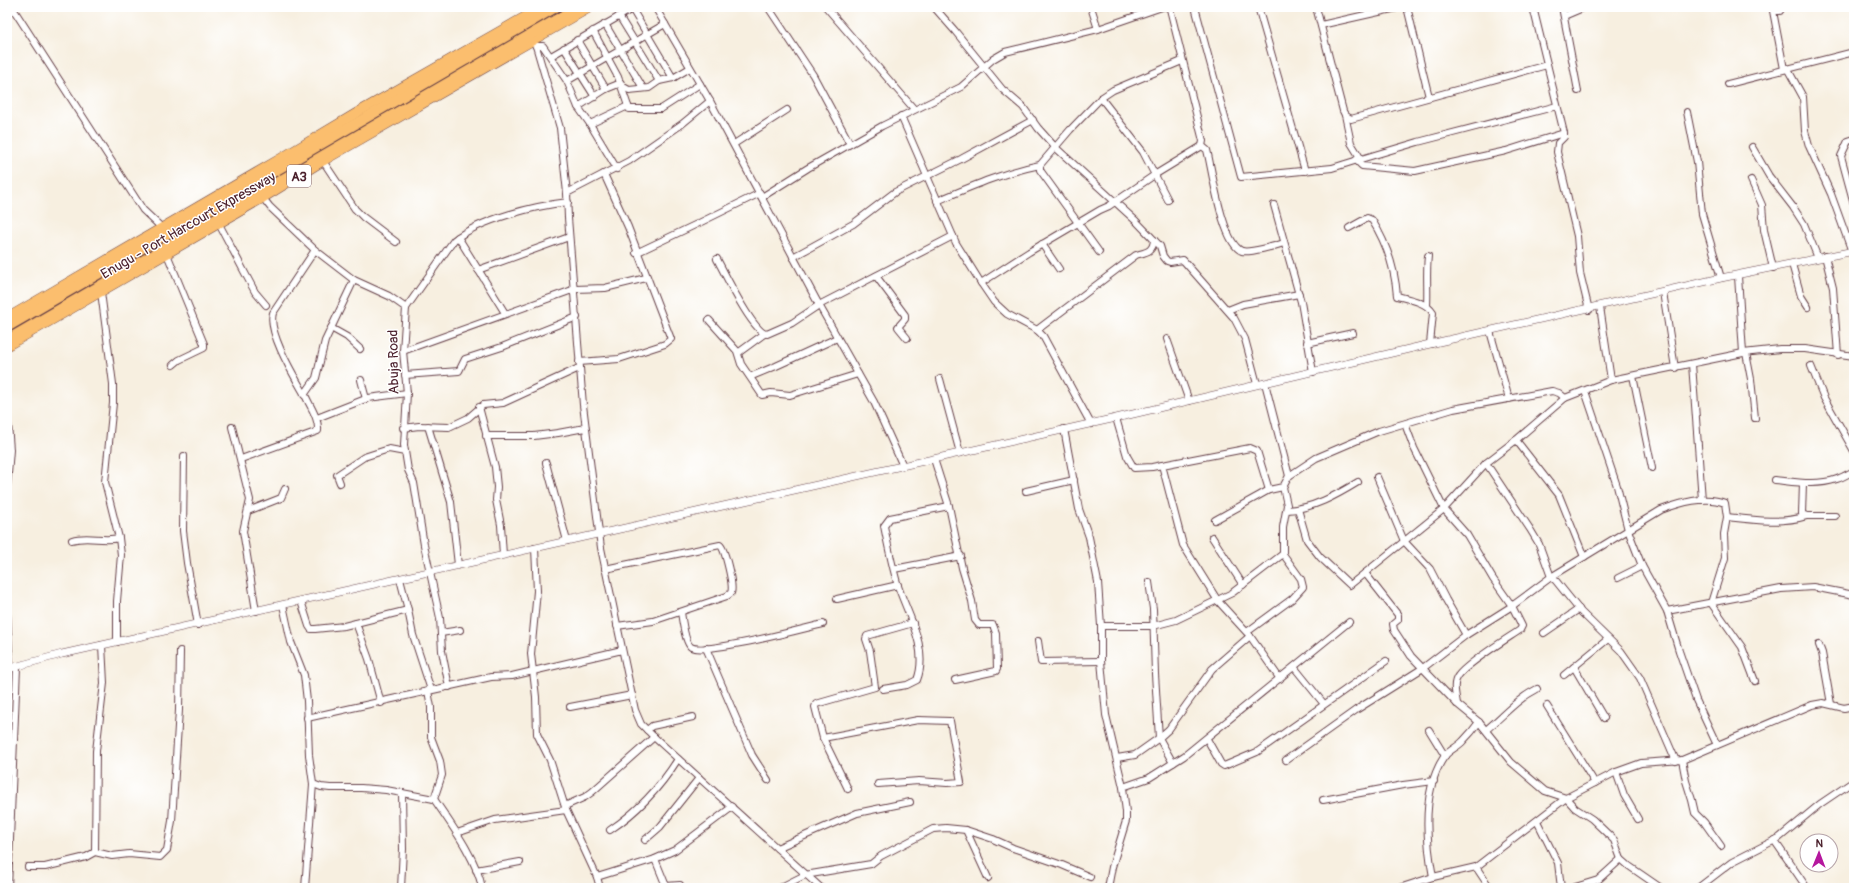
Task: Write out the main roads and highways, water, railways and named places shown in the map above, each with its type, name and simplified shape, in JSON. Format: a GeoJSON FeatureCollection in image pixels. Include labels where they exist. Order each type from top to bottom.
{"type":"FeatureCollection","features":[{"type":"Feature","properties":{"kind":"highway","name":"Enugu - Port Harcourt Expressway"},"geometry":{"type":"LineString","coordinates":[[7,327],[556,7]]}},
{"type":"Feature","properties":{"kind":"highway","name":"Enugu - Port Harcourt Expressway"},"geometry":{"type":"LineString","coordinates":[[7,340],[578,7]]}},
{"type":"Feature","properties":{"kind":"main road","name":"Enugu - Port Harcourt Expressway"},"geometry":{"type":"LineString","coordinates":[[7,318],[358,112],[542,7]]}},
{"type":"Feature","properties":{"kind":"main road","name":"Enugu - Port Harcourt Expressway"},"geometry":{"type":"LineString","coordinates":[[7,346],[219,224],[323,161],[534,44],[591,7]]}}]}
